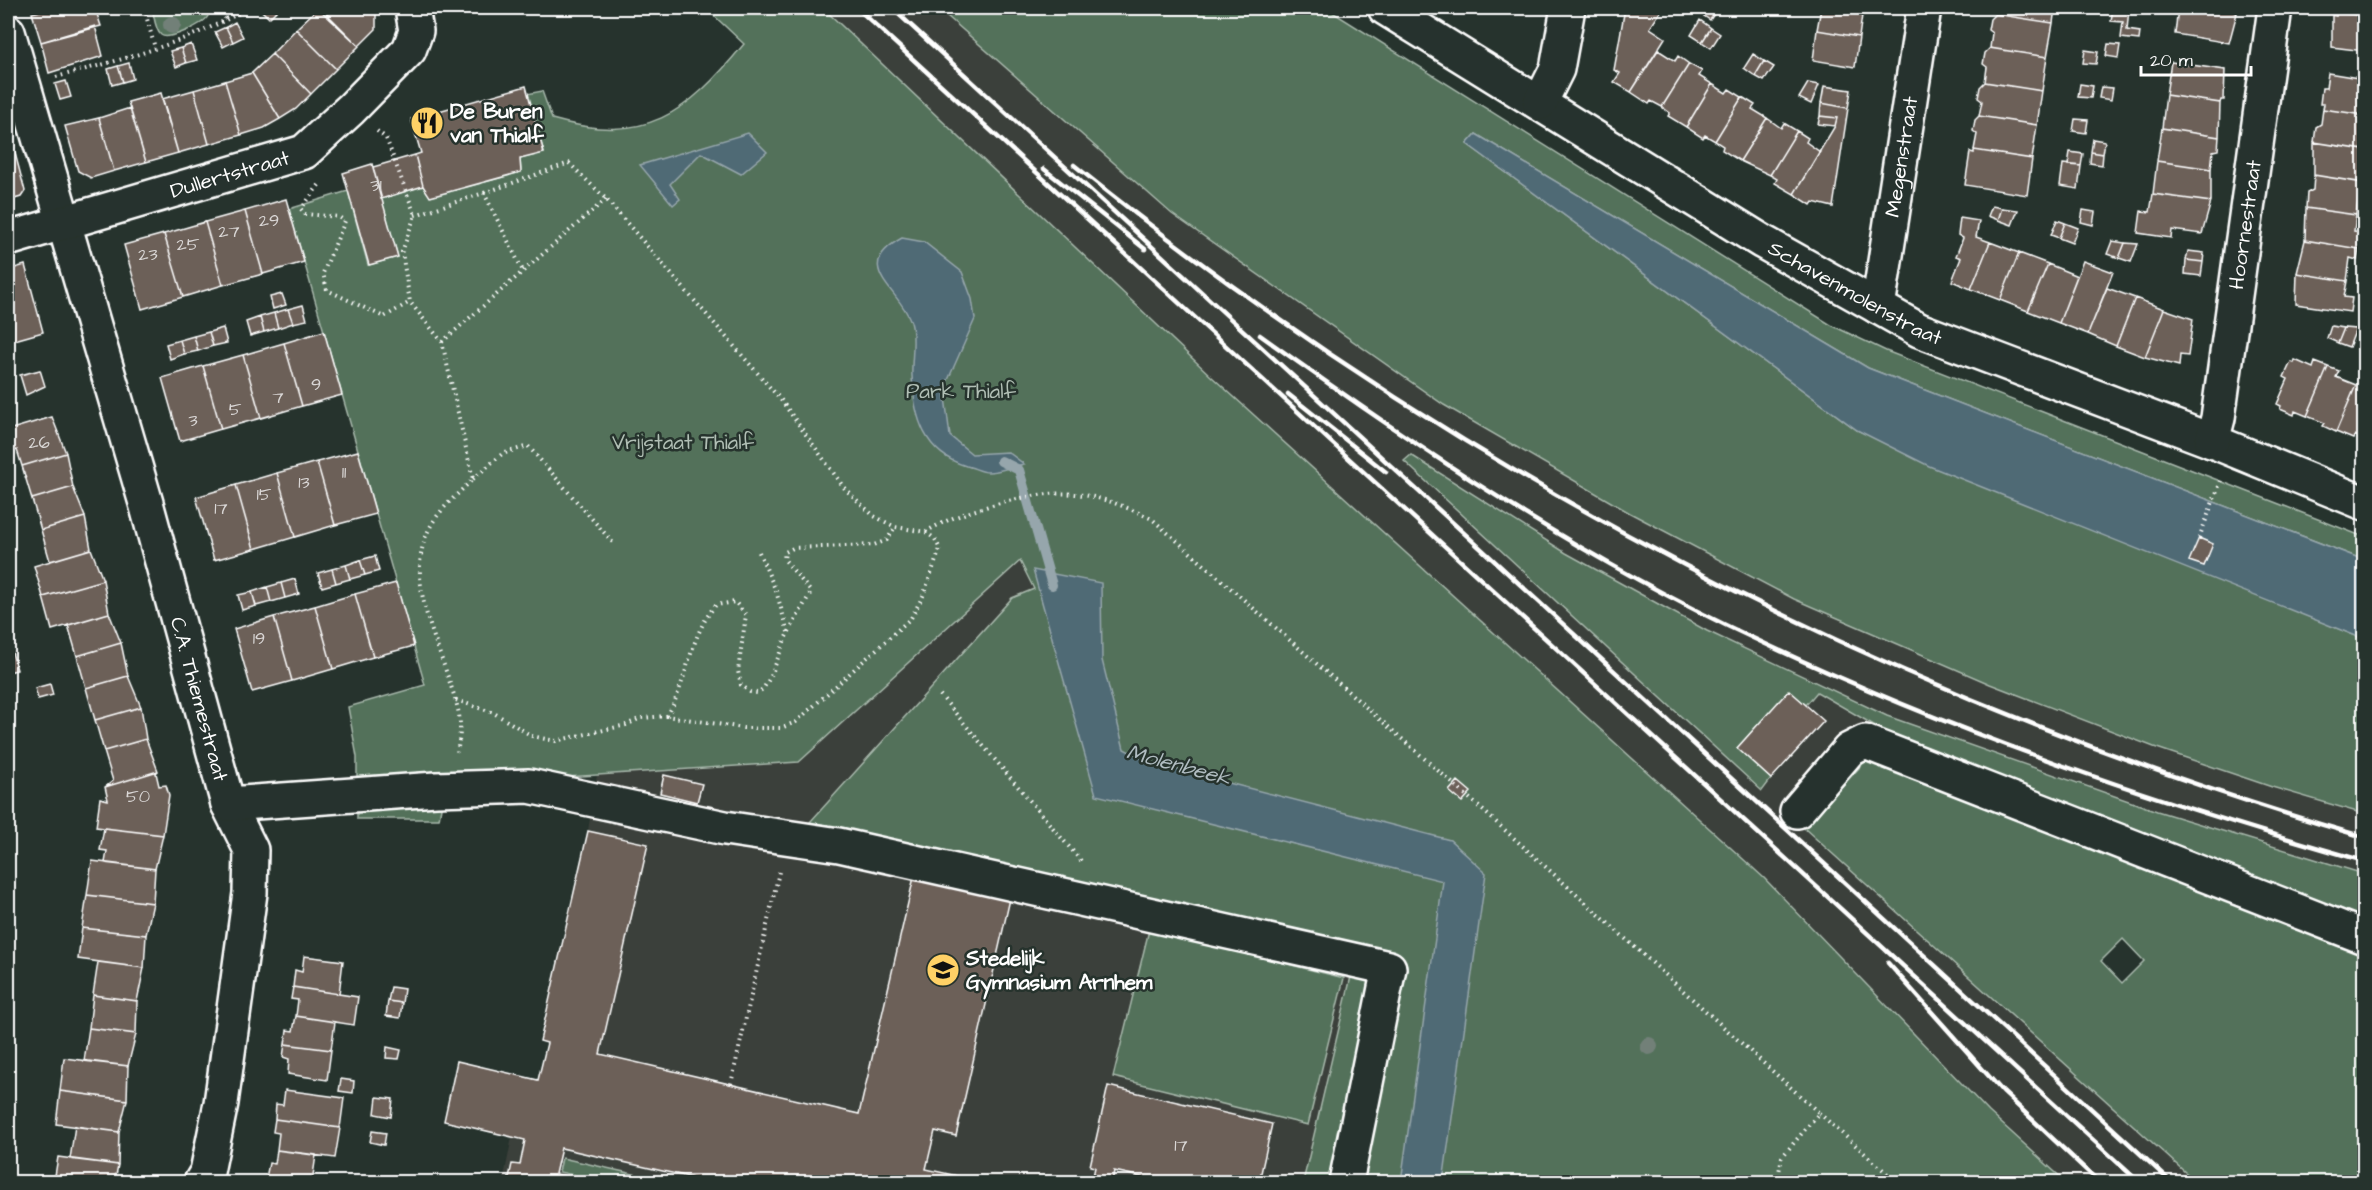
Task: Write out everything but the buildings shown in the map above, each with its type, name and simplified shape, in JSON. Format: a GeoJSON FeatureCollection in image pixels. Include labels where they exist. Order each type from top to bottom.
{"type":"FeatureCollection","features":[{"type":"Feature","properties":{"kind":"street","name":"Dullertstraat"},"geometry":{"type":"LineString","coordinates":[[8,238],[304,152],[351,109],[409,50],[416,31],[412,8]]}},
{"type":"Feature","properties":{"kind":"street","name":"Schavenmolenstraat"},"geometry":{"type":"LineString","coordinates":[[1384,8],[1763,242],[1919,330],[2212,441],[2364,502]]}},
{"type":"Feature","properties":{"kind":"street"},"geometry":{"type":"LineString","coordinates":[[1540,103],[1557,69],[1568,8]]}},
{"type":"Feature","properties":{"kind":"street","name":"Megenstraat"},"geometry":{"type":"LineString","coordinates":[[1878,307],[1924,8]]}},
{"type":"Feature","properties":{"kind":"street","name":"Hoornestraat"},"geometry":{"type":"LineString","coordinates":[[2212,441],[2218,418],[2275,8]]}},
{"type":"Feature","properties":{"kind":"street","name":"C.A. Thiemestraat"},"geometry":{"type":"LineString","coordinates":[[8,32],[65,222],[182,632],[228,804],[251,850],[250,893],[221,1103],[207,1172],[201,1182]]}},
{"type":"Feature","properties":{"kind":"street"},"geometry":{"type":"LineString","coordinates":[[1797,811],[1849,750],[1864,742],[2364,937]]}},
{"type":"Feature","properties":{"kind":"street"},"geometry":{"type":"LineString","coordinates":[[228,804],[436,789],[529,786],[787,839],[839,845],[1389,968],[1347,1182]]}},
{"type":"Feature","properties":{"kind":"path"},"geometry":{"type":"LineString","coordinates":[[144,8],[155,48]]}},
{"type":"Feature","properties":{"kind":"path"},"geometry":{"type":"LineString","coordinates":[[217,8],[227,20]]}},
{"type":"Feature","properties":{"kind":"path"},"geometry":{"type":"LineString","coordinates":[[24,86],[155,48],[227,20],[248,8]]}},
{"type":"Feature","properties":{"kind":"path"},"geometry":{"type":"LineString","coordinates":[[351,109],[386,138],[415,215],[402,252],[410,302],[442,342],[473,479]]}},
{"type":"Feature","properties":{"kind":"path"},"geometry":{"type":"LineString","coordinates":[[415,215],[570,163],[606,199],[781,400],[845,489],[869,512],[895,527],[926,532],[935,539],[940,549],[923,596],[911,618],[796,722],[781,728],[744,729],[667,716],[641,718],[626,724],[555,741],[532,736],[494,713],[456,700]]}},
{"type":"Feature","properties":{"kind":"path"},"geometry":{"type":"LineString","coordinates":[[322,180],[301,209],[304,214],[339,217],[345,220],[323,273],[327,290],[384,317],[410,302]]}},
{"type":"Feature","properties":{"kind":"path"},"geometry":{"type":"LineString","coordinates":[[484,193],[524,271]]}},
{"type":"Feature","properties":{"kind":"path"},"geometry":{"type":"LineString","coordinates":[[442,342],[606,199]]}},
{"type":"Feature","properties":{"kind":"path"},"geometry":{"type":"LineString","coordinates":[[436,789],[456,758],[462,728],[456,700],[426,611],[420,585],[419,555],[437,516],[473,479],[502,454],[528,446],[615,545]]}},
{"type":"Feature","properties":{"kind":"path"},"geometry":{"type":"LineString","coordinates":[[2199,538],[2220,485]]}},
{"type":"Feature","properties":{"kind":"path"},"geometry":{"type":"LineString","coordinates":[[926,532],[949,518],[1030,494],[1073,492],[1116,502],[1152,519],[1467,796],[1897,1182]]}},
{"type":"Feature","properties":{"kind":"path"},"geometry":{"type":"LineString","coordinates":[[667,716],[675,703],[703,627],[716,605],[735,602],[746,615],[738,671],[741,685],[750,692],[757,693],[763,689],[771,676],[788,633],[811,592],[784,559],[785,552],[793,548],[873,545],[887,540],[895,527]]}},
{"type":"Feature","properties":{"kind":"path"},"geometry":{"type":"LineString","coordinates":[[759,552],[776,591],[788,633]]}},
{"type":"Feature","properties":{"kind":"path"},"geometry":{"type":"LineString","coordinates":[[940,695],[1076,851],[1090,875],[1085,899]]}},
{"type":"Feature","properties":{"kind":"path"},"geometry":{"type":"LineString","coordinates":[[731,1084],[787,839]]}},
{"type":"Feature","properties":{"kind":"path"},"geometry":{"type":"LineString","coordinates":[[1777,1182],[1782,1157],[1819,1113]]}},
{"type":"Feature","properties":{"kind":"shaded area"},"geometry":{"type":"Polygon","coordinates":[[[823,8],[938,8],[1172,214],[1444,404],[1630,513],[1794,599],[1990,684],[2154,747],[2272,787],[2364,814],[2364,888],[1992,768],[2209,1182],[2066,1182],[1989,1112],[1764,878],[1212,377],[823,8]]]}},
{"type":"Feature","properties":{"kind":"shaded area"},"geometry":{"type":"Polygon","coordinates":[[[1020,561],[1036,592],[1443,881],[1401,1182],[503,1182],[512,1137],[444,1121],[457,1061],[538,1080],[547,1043],[540,1041],[588,831],[597,775],[799,762],[1020,561]]]}},
{"type":"Feature","properties":{"kind":"green space"},"geometry":{"type":"Polygon","coordinates":[[[152,8],[206,8],[208,16],[186,31],[165,36],[157,30],[152,8]]]}},
{"type":"Feature","properties":{"kind":"green space","name":"Park Thialf"},"geometry":{"type":"Polygon","coordinates":[[[706,8],[823,8],[1212,377],[1764,878],[1989,1112],[2066,1182],[1303,1182],[1353,968],[801,832],[1012,598],[1034,589],[1020,561],[799,762],[445,785],[439,819],[357,819],[357,757],[348,707],[425,685],[289,209],[348,191],[368,265],[398,257],[381,199],[423,186],[431,197],[521,172],[520,159],[544,153],[527,94],[542,91],[552,119],[613,129],[639,126],[662,118],[683,106],[703,89],[744,44],[706,8]]]}},
{"type":"Feature","properties":{"kind":"green space"},"geometry":{"type":"Polygon","coordinates":[[[938,8],[1326,8],[1831,325],[1886,351],[2364,537],[2364,560],[1868,368],[1476,134],[1467,144],[1857,430],[2361,638],[2364,629],[2364,814],[2272,787],[2154,747],[1990,684],[1794,599],[1630,513],[1444,405],[1172,214],[938,8]]]}},
{"type":"Feature","properties":{"kind":"green space"},"geometry":{"type":"Polygon","coordinates":[[[1411,455],[1566,553],[1707,631],[1887,716],[2157,811],[2364,874],[2364,926],[1946,767],[1817,692],[1806,705],[1789,691],[1737,748],[1771,779],[1762,791],[1404,461],[1411,455]]]}},
{"type":"Feature","properties":{"kind":"green space"},"geometry":{"type":"Polygon","coordinates":[[[1869,757],[2364,943],[2364,1182],[2196,1182],[1804,828],[1869,757]],[[2123,939],[2101,961],[2122,983],[2144,961],[2123,939]]]}},
{"type":"Feature","properties":{"kind":"green space"},"geometry":{"type":"Polygon","coordinates":[[[1149,930],[1344,978],[1308,1125],[1113,1077],[1149,930]]]}},
{"type":"Feature","properties":{"kind":"green space"},"geometry":{"type":"Polygon","coordinates":[[[562,1158],[669,1182],[573,1182],[574,1175],[559,1172],[562,1158]]]}},
{"type":"Feature","properties":{"kind":"water"},"geometry":{"type":"Polygon","coordinates":[[[748,133],[767,152],[741,174],[701,153],[670,184],[680,199],[673,205],[640,165],[748,133]]]}},
{"type":"Feature","properties":{"kind":"water"},"geometry":{"type":"Polygon","coordinates":[[[1476,134],[1868,368],[2364,560],[2364,629],[2361,638],[1929,466],[1857,430],[1467,144],[1476,134]]]}},
{"type":"Feature","properties":{"kind":"water"},"geometry":{"type":"Polygon","coordinates":[[[902,238],[924,242],[962,272],[972,299],[975,319],[944,389],[950,436],[972,454],[1008,452],[1024,464],[988,472],[966,466],[940,452],[924,432],[915,406],[913,391],[911,322],[882,278],[879,269],[880,259],[887,249],[902,238]]]}},
{"type":"Feature","properties":{"kind":"water"},"geometry":{"type":"Polygon","coordinates":[[[1033,570],[1101,583],[1102,660],[1124,749],[1151,763],[1450,840],[1486,873],[1443,1182],[1401,1182],[1443,881],[1096,795],[1033,570]]]}},
{"type":"Feature","properties":{"kind":"waterway","name":"Molenbeek"},"geometry":{"type":"LineString","coordinates":[[1001,461],[1019,470],[1052,585]]}},
{"type":"Feature","properties":{"kind":"railway"},"geometry":{"type":"LineString","coordinates":[[857,8],[2139,1182]]}},
{"type":"Feature","properties":{"kind":"railway"},"geometry":{"type":"LineString","coordinates":[[892,8],[2171,1182]]}},
{"type":"Feature","properties":{"kind":"railway"},"geometry":{"type":"LineString","coordinates":[[1074,165],[1220,277],[1371,381],[1526,477],[1685,566],[1849,646],[2017,718],[2188,781],[2364,837]]}},
{"type":"Feature","properties":{"kind":"railway"},"geometry":{"type":"LineString","coordinates":[[1044,169],[1145,249]]}},
{"type":"Feature","properties":{"kind":"railway"},"geometry":{"type":"LineString","coordinates":[[1260,335],[1379,419],[1501,499],[1626,573],[1755,639],[1904,705],[2055,763],[2209,814],[2364,861]]}},
{"type":"Feature","properties":{"kind":"railway"},"geometry":{"type":"LineString","coordinates":[[1288,394],[1386,472]]}},
{"type":"Feature","properties":{"kind":"railway"},"geometry":{"type":"LineString","coordinates":[[1888,963],[2003,1092],[2099,1182]]}},
{"type":"Feature","properties":{"kind":"place","name":"De Buren van Thialf"},"geometry":{"type":"Point","coordinates":[427,123]}},
{"type":"Feature","properties":{"kind":"place","name":"Stedelijk Gymnasium Arnhem"},"geometry":{"type":"Point","coordinates":[943,970]}},
{"type":"Feature","properties":{"kind":"park label","name":"Vrijstaat Thialf"},"geometry":{"type":"Point","coordinates":[683,442]}}]}
